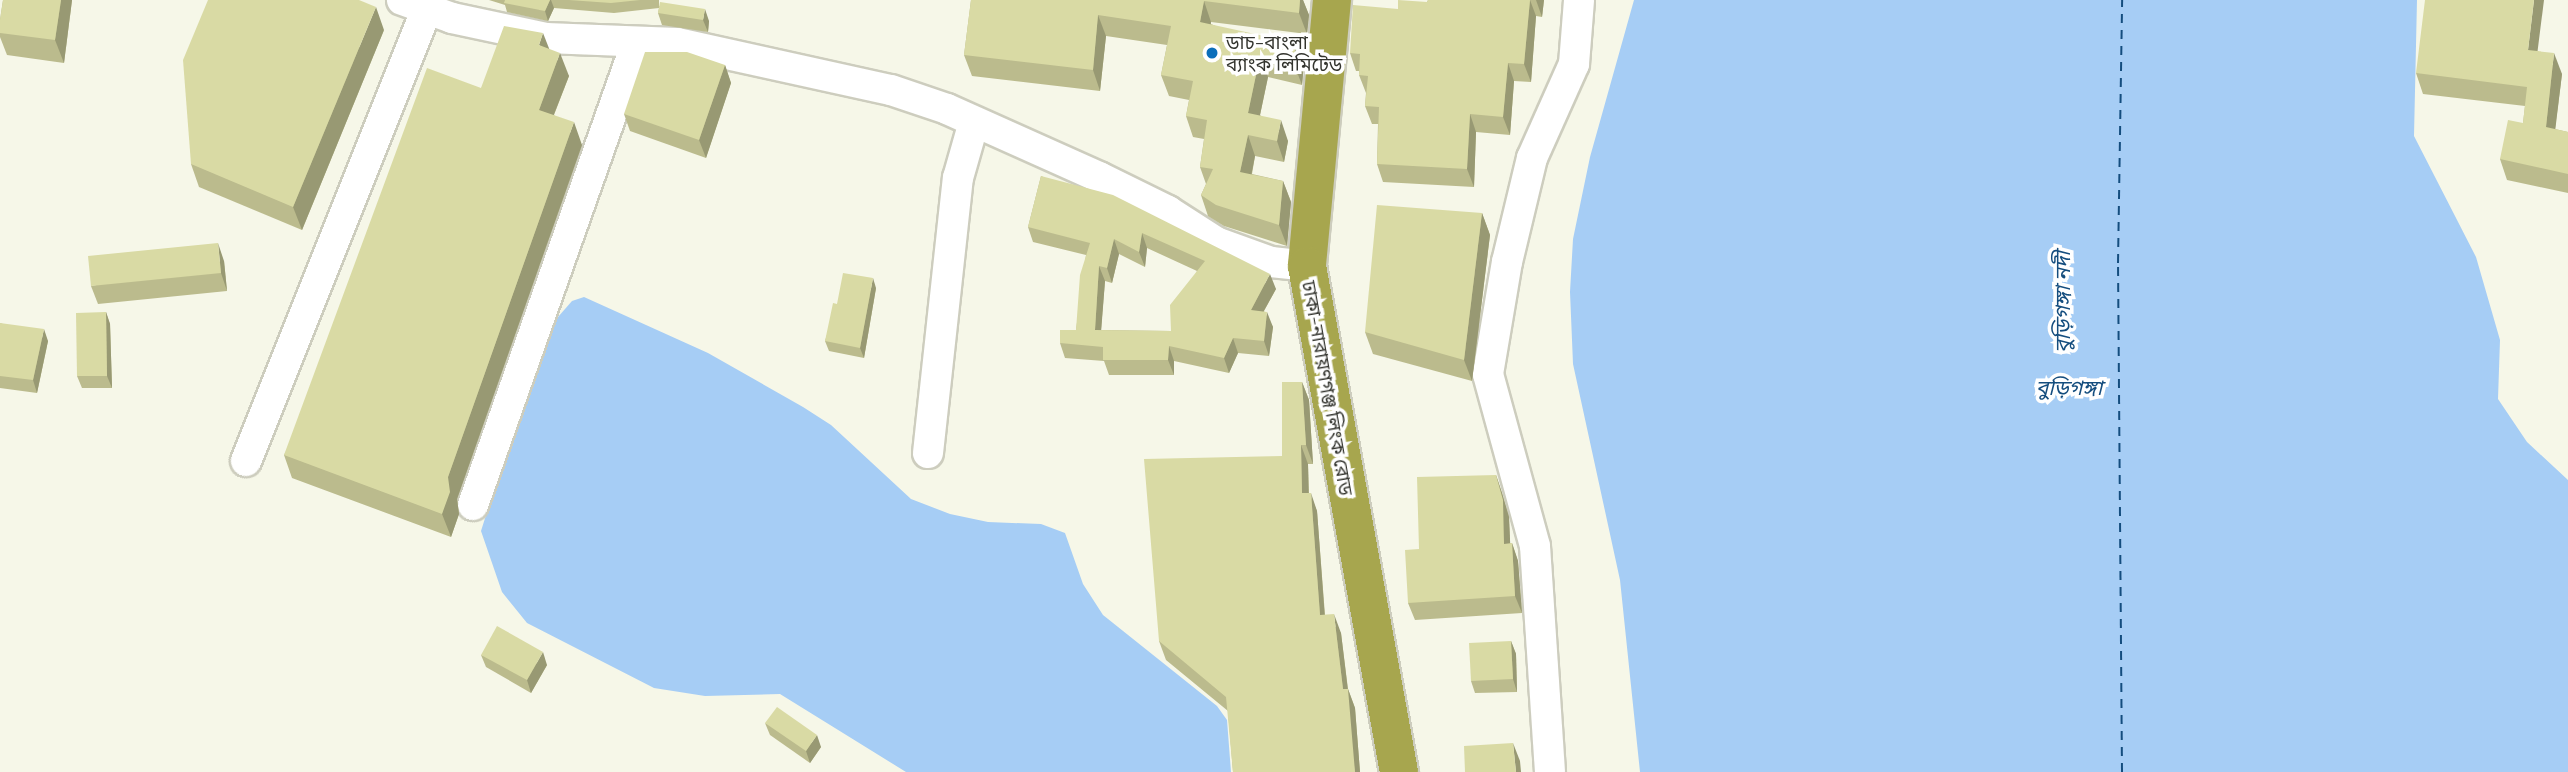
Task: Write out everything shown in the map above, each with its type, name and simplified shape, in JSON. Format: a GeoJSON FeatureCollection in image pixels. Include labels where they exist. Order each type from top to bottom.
{"type":"FeatureCollection","features":[{"type":"Feature","properties":{"kind":"highway","name":"ঢাকা-নারায়ণগঞ্জ লিংক রোড"},"geometry":{"type":"LineString","coordinates":[[1332,0],[1307,266],[1399,772]]}},
{"type":"Feature","properties":{"kind":"street"},"geometry":{"type":"LineString","coordinates":[[1550,772],[1535,546],[1488,374],[1507,262],[1532,158],[1574,64],[1579,0]]}},
{"type":"Feature","properties":{"kind":"street"},"geometry":{"type":"LineString","coordinates":[[246,461],[414,4],[546,38],[677,43],[836,75],[974,122],[1168,211],[1216,242],[1270,262],[1307,266]]}},
{"type":"Feature","properties":{"kind":"street"},"geometry":{"type":"LineString","coordinates":[[473,505],[638,43]]}},
{"type":"Feature","properties":{"kind":"street"},"geometry":{"type":"LineString","coordinates":[[929,453],[958,178],[974,122]]}},
{"type":"Feature","properties":{"kind":"water","name":"বুড়িগঙ্গা"},"geometry":{"type":"Polygon","coordinates":[[[1634,0],[2417,0],[2414,136],[2476,257],[2500,340],[2498,399],[2527,442],[2568,480],[2568,772],[1640,772],[1620,580],[1573,364],[1570,292],[1573,239],[1590,157],[1634,0]]]}},
{"type":"Feature","properties":{"kind":"water"},"geometry":{"type":"Polygon","coordinates":[[[584,297],[708,353],[803,407],[831,425],[911,499],[950,514],[988,522],[1041,524],[1065,533],[1083,584],[1103,615],[1217,706],[1227,720],[1231,772],[906,772],[780,694],[705,696],[654,688],[527,623],[502,592],[481,531],[524,395],[558,317],[572,301],[584,297]]]}},
{"type":"Feature","properties":{"kind":"building"},"geometry":{"type":"Polygon","coordinates":[[[3,0],[61,0],[55,40],[0,33],[3,0]]]}},
{"type":"Feature","properties":{"kind":"building"},"geometry":{"type":"Polygon","coordinates":[[[208,0],[359,0],[376,7],[293,207],[191,164],[183,60],[208,0]]]}},
{"type":"Feature","properties":{"kind":"building"},"geometry":{"type":"Polygon","coordinates":[[[505,0],[550,0],[545,11],[504,3],[505,0]]]}},
{"type":"Feature","properties":{"kind":"building"},"geometry":{"type":"Polygon","coordinates":[[[569,0],[640,0],[611,3],[569,0]]]}},
{"type":"Feature","properties":{"kind":"building"},"geometry":{"type":"Polygon","coordinates":[[[971,0],[1300,0],[1299,13],[1204,1],[1200,22],[1296,43],[1294,64],[1260,56],[1248,113],[1281,120],[1277,141],[1248,135],[1240,172],[1283,181],[1279,225],[1216,205],[1201,195],[1213,169],[1200,167],[1207,120],[1186,116],[1193,81],[1161,75],[1171,26],[1098,15],[1093,70],[964,55],[971,0]]]}},
{"type":"Feature","properties":{"kind":"building"},"geometry":{"type":"Polygon","coordinates":[[[1398,0],[1530,0],[1524,64],[1508,63],[1503,117],[1470,114],[1467,169],[1377,164],[1379,107],[1365,106],[1368,76],[1359,75],[1360,54],[1350,53],[1353,5],[1398,9],[1398,0]]]}},
{"type":"Feature","properties":{"kind":"building"},"geometry":{"type":"Polygon","coordinates":[[[2425,0],[2534,0],[2528,50],[2554,53],[2546,127],[2568,132],[2568,174],[2500,159],[2508,120],[2523,123],[2527,87],[2416,73],[2425,0]]]}},
{"type":"Feature","properties":{"kind":"building"},"geometry":{"type":"Polygon","coordinates":[[[660,2],[705,9],[703,20],[658,13],[660,2]]]}},
{"type":"Feature","properties":{"kind":"building"},"geometry":{"type":"Polygon","coordinates":[[[504,26],[543,33],[539,45],[560,53],[539,110],[574,122],[448,477],[450,492],[442,514],[284,455],[427,68],[481,88],[504,26]]]}},
{"type":"Feature","properties":{"kind":"building"},"geometry":{"type":"Polygon","coordinates":[[[645,52],[687,52],[725,65],[699,140],[624,114],[645,52]]]}},
{"type":"Feature","properties":{"kind":"building"},"geometry":{"type":"Polygon","coordinates":[[[1041,176],[1113,195],[1270,274],[1251,310],[1267,312],[1264,341],[1233,338],[1224,358],[1169,346],[1168,360],[1103,360],[1103,347],[1060,343],[1060,330],[1076,330],[1080,275],[1090,243],[1028,227],[1041,176]],[[1142,233],[1139,252],[1114,239],[1107,268],[1099,266],[1095,330],[1171,331],[1170,305],[1205,261],[1142,233]]]}},
{"type":"Feature","properties":{"kind":"building"},"geometry":{"type":"Polygon","coordinates":[[[1377,205],[1482,213],[1464,360],[1365,332],[1377,205]]]}},
{"type":"Feature","properties":{"kind":"building"},"geometry":{"type":"Polygon","coordinates":[[[218,243],[221,273],[91,286],[88,256],[218,243]]]}},
{"type":"Feature","properties":{"kind":"building"},"geometry":{"type":"Polygon","coordinates":[[[843,273],[873,278],[860,348],[825,341],[833,303],[837,304],[843,273]]]}},
{"type":"Feature","properties":{"kind":"building"},"geometry":{"type":"Polygon","coordinates":[[[106,312],[107,376],[77,376],[76,313],[106,312]]]}},
{"type":"Feature","properties":{"kind":"building"},"geometry":{"type":"Polygon","coordinates":[[[0,323],[44,329],[33,380],[0,376],[0,323]]]}},
{"type":"Feature","properties":{"kind":"building"},"geometry":{"type":"Polygon","coordinates":[[[1282,382],[1302,382],[1306,445],[1301,445],[1302,493],[1311,493],[1320,615],[1334,614],[1343,689],[1348,689],[1355,772],[1233,772],[1226,697],[1159,641],[1144,459],[1282,456],[1282,382]]]}},
{"type":"Feature","properties":{"kind":"building"},"geometry":{"type":"Polygon","coordinates":[[[1496,475],[1503,500],[1504,544],[1512,543],[1515,596],[1408,603],[1405,550],[1419,549],[1417,477],[1496,475]]]}},
{"type":"Feature","properties":{"kind":"building"},"geometry":{"type":"Polygon","coordinates":[[[497,626],[543,652],[527,680],[481,655],[497,626]]]}},
{"type":"Feature","properties":{"kind":"building"},"geometry":{"type":"Polygon","coordinates":[[[1511,641],[1513,679],[1471,681],[1469,643],[1511,641]]]}},
{"type":"Feature","properties":{"kind":"building"},"geometry":{"type":"Polygon","coordinates":[[[777,707],[817,735],[806,751],[765,723],[777,707]]]}},
{"type":"Feature","properties":{"kind":"building"},"geometry":{"type":"Polygon","coordinates":[[[1513,743],[1516,772],[1465,772],[1464,746],[1513,743]]]}},
{"type":"Feature","properties":{"kind":"ferry route"},"geometry":{"type":"LineString","coordinates":[[2122,0],[2118,263],[2122,772]]}},
{"type":"Feature","properties":{"kind":"place","name":"ডাচ-বাংলা ব্যাংক লিমিটেড"},"geometry":{"type":"Point","coordinates":[1212,53]}},
{"type":"Feature","properties":{"kind":"water label","name":"বুড়িগঙ্গা নদী"},"geometry":{"type":"Point","coordinates":[2061,302]}}]}
